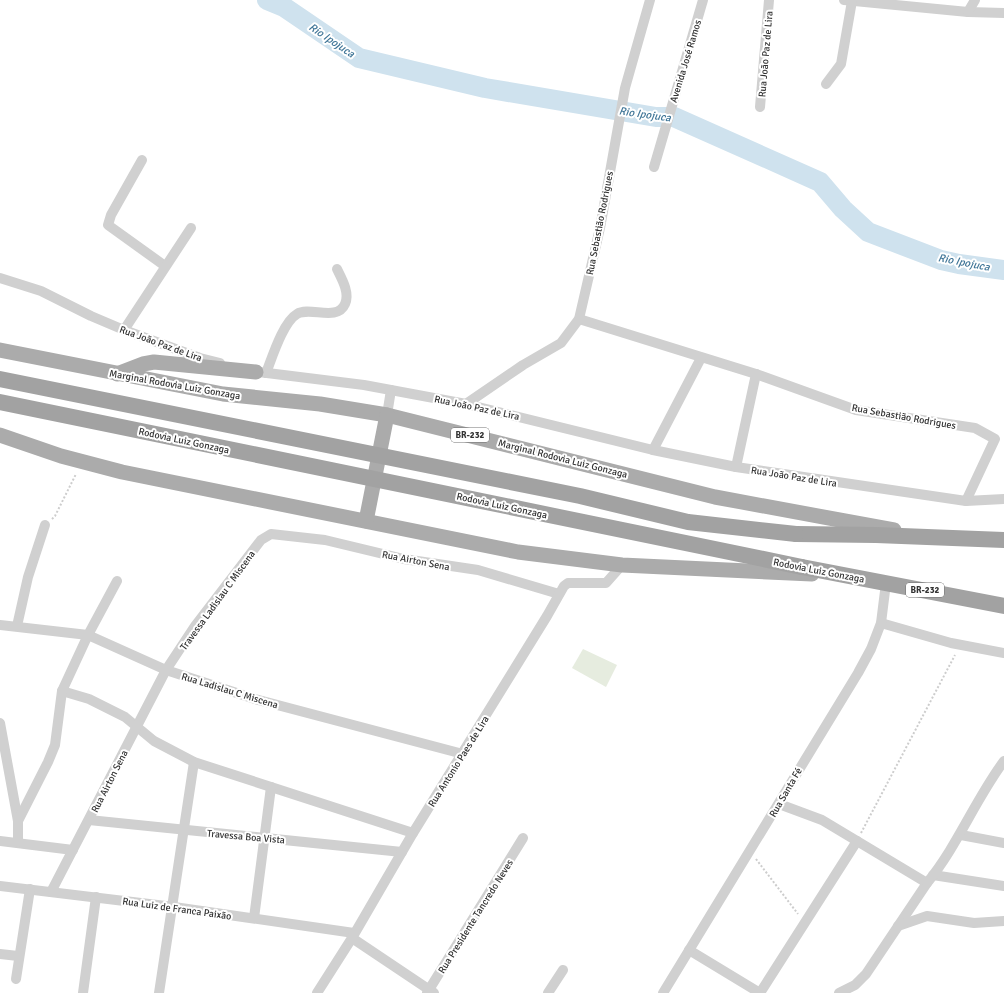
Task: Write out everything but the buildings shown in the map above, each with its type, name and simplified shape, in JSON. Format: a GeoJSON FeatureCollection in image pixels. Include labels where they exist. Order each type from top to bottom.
{"type":"FeatureCollection","features":[{"type":"Feature","properties":{"kind":"highway","name":"BR-232"},"geometry":{"type":"LineString","coordinates":[[0,379],[580,496],[688,522],[796,534],[1004,540]]}},
{"type":"Feature","properties":{"kind":"highway","name":"Rodovia Luiz Gonzaga"},"geometry":{"type":"LineString","coordinates":[[0,402],[845,576],[1004,606]]}},
{"type":"Feature","properties":{"kind":"main road","name":"Marginal Rodovia Luiz Gonzaga"},"geometry":{"type":"LineString","coordinates":[[0,350],[223,394],[320,404],[387,415],[715,496],[829,519],[937,537]]}},
{"type":"Feature","properties":{"kind":"main road"},"geometry":{"type":"LineString","coordinates":[[117,374],[143,364],[154,362],[261,373]]}},
{"type":"Feature","properties":{"kind":"main road"},"geometry":{"type":"LineString","coordinates":[[366,521],[387,415]]}},
{"type":"Feature","properties":{"kind":"main road","name":"BR-232"},"geometry":{"type":"LineString","coordinates":[[0,435],[81,462],[122,472],[518,552],[622,565],[845,576]]}},
{"type":"Feature","properties":{"kind":"street","name":"Rua Sebastião Rodrigues"},"geometry":{"type":"LineString","coordinates":[[466,404],[522,365],[561,343],[579,319],[600,228],[625,88],[650,0]]}},
{"type":"Feature","properties":{"kind":"street","name":"Avenida José Ramos"},"geometry":{"type":"LineString","coordinates":[[654,167],[703,0]]}},
{"type":"Feature","properties":{"kind":"street","name":"Rua João Paz de Lira"},"geometry":{"type":"LineString","coordinates":[[760,107],[769,0]]}},
{"type":"Feature","properties":{"kind":"street"},"geometry":{"type":"LineString","coordinates":[[826,84],[841,64],[848,0],[891,2],[968,12],[1004,13]]}},
{"type":"Feature","properties":{"kind":"street"},"geometry":{"type":"LineString","coordinates":[[968,12],[975,0]]}},
{"type":"Feature","properties":{"kind":"street"},"geometry":{"type":"LineString","coordinates":[[142,160],[111,215],[108,225],[165,266]]}},
{"type":"Feature","properties":{"kind":"street"},"geometry":{"type":"LineString","coordinates":[[124,330],[191,228]]}},
{"type":"Feature","properties":{"kind":"street"},"geometry":{"type":"LineString","coordinates":[[261,373],[291,319],[303,312],[332,313],[338,312],[343,307],[346,301],[346,293],[343,281],[337,269]]}},
{"type":"Feature","properties":{"kind":"street","name":"Rua João Paz de Lira"},"geometry":{"type":"LineString","coordinates":[[0,278],[41,291],[91,316],[124,330],[200,358],[261,373],[329,380],[466,404],[653,450],[736,467],[966,501],[1004,498]]}},
{"type":"Feature","properties":{"kind":"street","name":"Rua Sebastião Rodrigues"},"geometry":{"type":"LineString","coordinates":[[579,319],[700,358],[756,374],[856,410],[975,428],[1000,440],[966,501]]}},
{"type":"Feature","properties":{"kind":"street"},"geometry":{"type":"LineString","coordinates":[[653,450],[700,358]]}},
{"type":"Feature","properties":{"kind":"street"},"geometry":{"type":"LineString","coordinates":[[736,467],[756,374]]}},
{"type":"Feature","properties":{"kind":"street"},"geometry":{"type":"LineString","coordinates":[[387,415],[391,390]]}},
{"type":"Feature","properties":{"kind":"street"},"geometry":{"type":"LineString","coordinates":[[16,626],[28,577],[45,525]]}},
{"type":"Feature","properties":{"kind":"street","name":"Rua Airton Sena"},"geometry":{"type":"LineString","coordinates":[[271,534],[325,540],[404,559],[478,570],[559,594]]}},
{"type":"Feature","properties":{"kind":"street","name":"Travessa Ladislau C Miscena"},"geometry":{"type":"LineString","coordinates":[[166,670],[195,626],[260,540],[271,534]]}},
{"type":"Feature","properties":{"kind":"street","name":"Rua Antonio Paes de Lira"},"geometry":{"type":"LineString","coordinates":[[317,993],[353,936],[413,833],[548,616],[564,586],[568,583],[606,583],[622,565]]}},
{"type":"Feature","properties":{"kind":"street"},"geometry":{"type":"LineString","coordinates":[[18,821],[55,745],[62,691],[88,634],[117,581]]}},
{"type":"Feature","properties":{"kind":"street","name":"Rua Santa Fé"},"geometry":{"type":"LineString","coordinates":[[663,993],[779,804],[801,764],[858,673],[871,649],[881,623],[886,583]]}},
{"type":"Feature","properties":{"kind":"street"},"geometry":{"type":"LineString","coordinates":[[881,623],[960,645],[1004,653]]}},
{"type":"Feature","properties":{"kind":"street","name":"Rua Ladislau C Miscena"},"geometry":{"type":"LineString","coordinates":[[0,625],[88,634],[166,670],[307,714],[462,754]]}},
{"type":"Feature","properties":{"kind":"street","name":"Rua Airton Sena"},"geometry":{"type":"LineString","coordinates":[[51,892],[166,670]]}},
{"type":"Feature","properties":{"kind":"street"},"geometry":{"type":"LineString","coordinates":[[62,691],[89,699],[125,717],[154,741],[194,762],[413,833]]}},
{"type":"Feature","properties":{"kind":"street"},"geometry":{"type":"LineString","coordinates":[[0,723],[18,821],[18,842]]}},
{"type":"Feature","properties":{"kind":"street"},"geometry":{"type":"LineString","coordinates":[[839,993],[855,985],[866,974],[961,835],[984,791],[1004,761]]}},
{"type":"Feature","properties":{"kind":"street"},"geometry":{"type":"LineString","coordinates":[[160,993],[174,907],[194,762]]}},
{"type":"Feature","properties":{"kind":"street"},"geometry":{"type":"LineString","coordinates":[[254,918],[272,787]]}},
{"type":"Feature","properties":{"kind":"street"},"geometry":{"type":"LineString","coordinates":[[779,804],[822,820],[857,841],[930,879],[1004,886]]}},
{"type":"Feature","properties":{"kind":"street","name":"Travessa Boa Vista"},"geometry":{"type":"LineString","coordinates":[[89,820],[402,852]]}},
{"type":"Feature","properties":{"kind":"street"},"geometry":{"type":"LineString","coordinates":[[961,835],[1004,843]]}},
{"type":"Feature","properties":{"kind":"street","name":"Rua Presidente Tancredo Neves"},"geometry":{"type":"LineString","coordinates":[[430,992],[523,838]]}},
{"type":"Feature","properties":{"kind":"street"},"geometry":{"type":"LineString","coordinates":[[0,841],[18,842],[73,850]]}},
{"type":"Feature","properties":{"kind":"street"},"geometry":{"type":"LineString","coordinates":[[689,950],[760,993],[857,841]]}},
{"type":"Feature","properties":{"kind":"street","name":"Rua Luiz de Franca Paixão"},"geometry":{"type":"LineString","coordinates":[[0,886],[254,918],[353,936],[430,992]]}},
{"type":"Feature","properties":{"kind":"street"},"geometry":{"type":"LineString","coordinates":[[16,979],[18,956],[30,889]]}},
{"type":"Feature","properties":{"kind":"street"},"geometry":{"type":"LineString","coordinates":[[83,993],[96,897]]}},
{"type":"Feature","properties":{"kind":"street"},"geometry":{"type":"LineString","coordinates":[[898,926],[927,916],[974,923],[1004,921]]}},
{"type":"Feature","properties":{"kind":"street"},"geometry":{"type":"LineString","coordinates":[[0,954],[18,956]]}},
{"type":"Feature","properties":{"kind":"street"},"geometry":{"type":"LineString","coordinates":[[548,993],[563,970]]}},
{"type":"Feature","properties":{"kind":"path"},"geometry":{"type":"LineString","coordinates":[[45,525],[55,516],[81,462]]}},
{"type":"Feature","properties":{"kind":"path"},"geometry":{"type":"LineString","coordinates":[[857,841],[960,645]]}},
{"type":"Feature","properties":{"kind":"path"},"geometry":{"type":"LineString","coordinates":[[750,850],[759,865],[805,923]]}},
{"type":"Feature","properties":{"kind":"shaded area"},"geometry":{"type":"Polygon","coordinates":[[[583,649],[617,665],[606,687],[572,668],[583,649]]]}},
{"type":"Feature","properties":{"kind":"waterway","name":"Rio Ipojuca"},"geometry":{"type":"LineString","coordinates":[[267,0],[284,7],[359,58],[485,88],[656,117],[674,117],[820,182],[843,209],[868,232],[941,260],[1004,270]]}}]}
